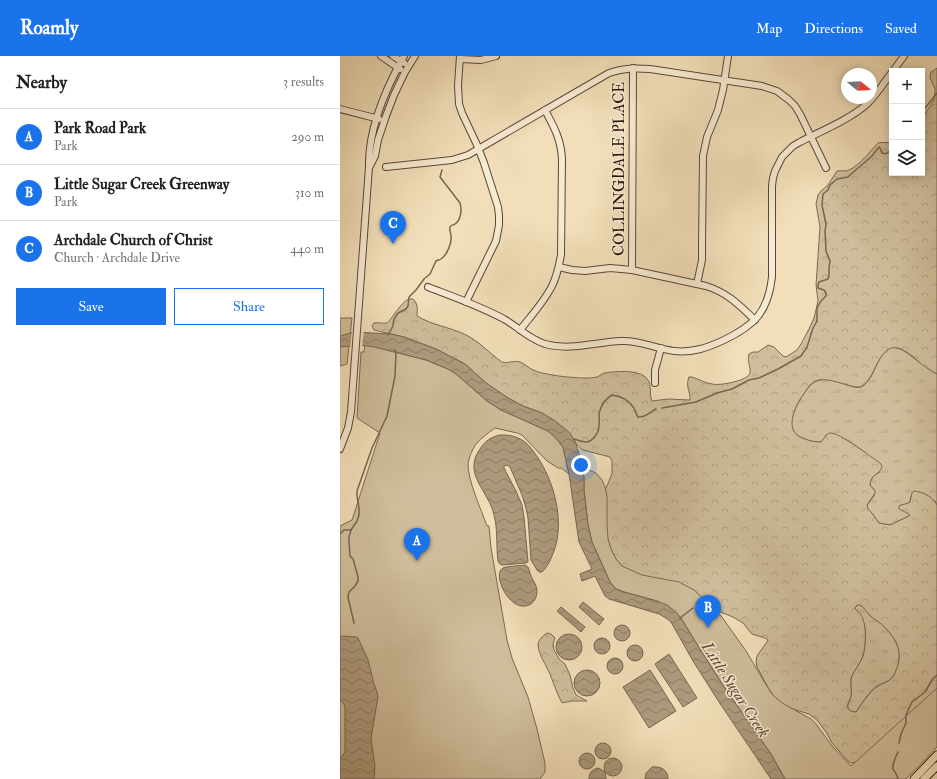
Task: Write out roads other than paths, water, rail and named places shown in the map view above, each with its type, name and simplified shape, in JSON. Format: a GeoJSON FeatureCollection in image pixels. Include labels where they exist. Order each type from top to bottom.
{"type":"FeatureCollection","features":[{"type":"Feature","properties":{"kind":"main road"},"geometry":{"type":"LineString","coordinates":[[914,779],[937,755]]}},
{"type":"Feature","properties":{"kind":"main road"},"geometry":{"type":"LineString","coordinates":[[924,779],[937,766]]}},
{"type":"Feature","properties":{"kind":"street"},"geometry":{"type":"LineString","coordinates":[[382,56],[404,72]]}},
{"type":"Feature","properties":{"kind":"street"},"geometry":{"type":"LineString","coordinates":[[394,56],[403,59],[409,66]]}},
{"type":"Feature","properties":{"kind":"street"},"geometry":{"type":"LineString","coordinates":[[369,167],[375,156],[378,140],[394,95],[404,72],[415,56]]}},
{"type":"Feature","properties":{"kind":"street"},"geometry":{"type":"LineString","coordinates":[[466,302],[496,241],[500,225],[498,207],[478,148],[462,113],[458,94],[460,57],[481,60],[496,56]]}},
{"type":"Feature","properties":{"kind":"street"},"geometry":{"type":"LineString","coordinates":[[698,284],[702,260],[703,156],[707,137],[718,110],[728,56]]}},
{"type":"Feature","properties":{"kind":"street"},"geometry":{"type":"LineString","coordinates":[[894,68],[900,57]]}},
{"type":"Feature","properties":{"kind":"street"},"geometry":{"type":"LineString","coordinates":[[340,449],[345,439],[350,418],[356,354],[369,155],[377,118],[390,84],[403,59]]}},
{"type":"Feature","properties":{"kind":"street"},"geometry":{"type":"LineString","coordinates":[[386,167],[452,160],[468,155],[609,73],[633,68],[650,69],[724,80],[766,87],[777,91],[789,100],[797,110],[826,168]]}},
{"type":"Feature","properties":{"kind":"street","name":"COLLINGDALE PLACE"},"geometry":{"type":"LineString","coordinates":[[632,270],[633,68]]}},
{"type":"Feature","properties":{"kind":"street"},"geometry":{"type":"LineString","coordinates":[[428,288],[466,302],[504,319],[530,337],[555,346],[630,341],[683,352],[703,349],[737,334],[755,320],[766,304],[771,288],[772,186],[778,163],[787,151],[800,142],[857,112],[874,96],[889,76]]}},
{"type":"Feature","properties":{"kind":"street"},"geometry":{"type":"LineString","coordinates":[[340,109],[384,121]]}},
{"type":"Feature","properties":{"kind":"street"},"geometry":{"type":"LineString","coordinates":[[520,330],[547,295],[552,286],[559,267],[562,250],[562,149],[554,126],[544,110]]}},
{"type":"Feature","properties":{"kind":"street"},"geometry":{"type":"LineString","coordinates":[[559,267],[585,271],[610,268],[632,270],[698,284],[715,289],[727,295],[755,320]]}},
{"type":"Feature","properties":{"kind":"street"},"geometry":{"type":"LineString","coordinates":[[655,383],[655,370],[661,348]]}},
{"type":"Feature","properties":{"kind":"water"},"geometry":{"type":"Polygon","coordinates":[[[354,332],[391,334],[404,337],[436,349],[465,364],[486,383],[508,398],[523,406],[542,413],[554,420],[570,433],[576,444],[582,464],[588,525],[592,542],[610,582],[616,589],[657,601],[667,605],[676,612],[722,684],[771,754],[785,779],[771,779],[719,702],[693,661],[671,622],[659,614],[609,599],[605,596],[595,576],[582,581],[580,574],[592,569],[579,542],[569,474],[563,447],[555,437],[548,431],[501,410],[487,401],[456,374],[448,369],[426,360],[374,347],[360,345],[340,347],[340,336],[354,332]]]}},
{"type":"Feature","properties":{"kind":"water"},"geometry":{"type":"Polygon","coordinates":[[[500,435],[516,437],[528,445],[542,465],[553,488],[558,514],[557,539],[550,560],[542,572],[537,570],[531,560],[526,508],[510,467],[507,465],[504,466],[504,468],[522,505],[528,562],[502,565],[498,561],[494,515],[475,475],[474,466],[475,458],[484,444],[491,438],[500,435]]]}},
{"type":"Feature","properties":{"kind":"water"},"geometry":{"type":"Polygon","coordinates":[[[525,565],[528,567],[536,587],[537,595],[531,604],[524,606],[516,604],[505,593],[501,585],[500,572],[503,568],[525,565]]]}},
{"type":"Feature","properties":{"kind":"water"},"geometry":{"type":"Polygon","coordinates":[[[583,602],[604,619],[599,625],[579,607],[583,602]]]}},
{"type":"Feature","properties":{"kind":"water"},"geometry":{"type":"Polygon","coordinates":[[[561,607],[585,627],[581,632],[557,611],[561,607]]]}},
{"type":"Feature","properties":{"kind":"water"},"geometry":{"type":"Polygon","coordinates":[[[619,625],[625,625],[630,630],[628,639],[625,641],[619,641],[614,636],[614,630],[619,625]]]}},
{"type":"Feature","properties":{"kind":"water"},"geometry":{"type":"Polygon","coordinates":[[[569,634],[578,638],[582,647],[578,656],[569,660],[560,656],[556,647],[560,638],[569,634]]]}},
{"type":"Feature","properties":{"kind":"water"},"geometry":{"type":"Polygon","coordinates":[[[340,636],[358,638],[368,660],[377,692],[378,697],[371,738],[375,767],[374,779],[340,779],[340,759],[345,752],[345,707],[343,702],[340,700],[340,636]]]}},
{"type":"Feature","properties":{"kind":"water"},"geometry":{"type":"Polygon","coordinates":[[[599,638],[605,638],[610,643],[608,652],[605,654],[599,654],[594,649],[594,643],[599,638]]]}},
{"type":"Feature","properties":{"kind":"water"},"geometry":{"type":"Polygon","coordinates":[[[632,645],[638,645],[643,650],[641,659],[638,661],[632,661],[627,656],[627,650],[632,645]]]}},
{"type":"Feature","properties":{"kind":"water"},"geometry":{"type":"Polygon","coordinates":[[[669,654],[697,698],[683,707],[655,664],[669,654]]]}},
{"type":"Feature","properties":{"kind":"water"},"geometry":{"type":"Polygon","coordinates":[[[612,658],[618,658],[623,663],[621,672],[618,674],[612,674],[607,669],[607,663],[612,658]]]}},
{"type":"Feature","properties":{"kind":"water"},"geometry":{"type":"Polygon","coordinates":[[[587,670],[596,674],[600,683],[596,692],[587,696],[578,692],[574,683],[578,674],[587,670]]]}},
{"type":"Feature","properties":{"kind":"water"},"geometry":{"type":"Polygon","coordinates":[[[650,670],[676,711],[649,728],[623,687],[650,670]]]}},
{"type":"Feature","properties":{"kind":"water"},"geometry":{"type":"Polygon","coordinates":[[[600,743],[606,743],[611,748],[609,757],[606,759],[600,759],[595,754],[595,748],[600,743]]]}},
{"type":"Feature","properties":{"kind":"water"},"geometry":{"type":"Polygon","coordinates":[[[584,753],[590,753],[595,758],[593,767],[590,769],[584,769],[579,764],[579,758],[584,753]]]}},
{"type":"Feature","properties":{"kind":"water"},"geometry":{"type":"Polygon","coordinates":[[[613,758],[619,761],[622,767],[619,773],[613,776],[607,773],[604,767],[607,761],[613,758]]]}},
{"type":"Feature","properties":{"kind":"water"},"geometry":{"type":"Polygon","coordinates":[[[652,767],[663,769],[667,773],[668,779],[645,779],[646,773],[652,767]]]}},
{"type":"Feature","properties":{"kind":"water"},"geometry":{"type":"Polygon","coordinates":[[[598,768],[605,772],[606,779],[589,779],[591,772],[598,768]]]}},
{"type":"Feature","properties":{"kind":"waterway"},"geometry":{"type":"LineString","coordinates":[[925,108],[937,93]]}},
{"type":"Feature","properties":{"kind":"waterway"},"geometry":{"type":"LineString","coordinates":[[662,408],[696,402],[717,393],[732,389],[749,380],[759,378],[778,369],[801,356],[807,347],[813,328],[817,321],[817,308],[826,296],[824,290],[818,288],[819,282],[828,279],[829,276],[830,261],[826,251],[826,224],[822,205],[823,194],[837,179],[848,177],[872,156],[879,147],[883,154],[889,151]]}},
{"type":"Feature","properties":{"kind":"waterway"},"geometry":{"type":"LineString","coordinates":[[388,335],[398,313],[406,309],[408,306],[409,297],[430,274],[436,261],[441,259],[447,252],[451,239],[450,227],[455,224],[460,217],[460,203],[440,177],[442,170]]}},
{"type":"Feature","properties":{"kind":"waterway"},"geometry":{"type":"LineString","coordinates":[[354,623],[348,597],[349,592],[358,581],[358,577],[353,559],[350,556],[349,537],[359,515],[357,491],[372,448],[387,416],[395,376],[395,350]]}},
{"type":"Feature","properties":{"kind":"waterway"},"geometry":{"type":"LineString","coordinates":[[574,439],[586,442],[593,439],[599,428],[599,414],[601,408],[605,401],[612,395],[622,397],[630,403],[638,417],[645,416],[656,409]]}},
{"type":"Feature","properties":{"kind":"waterway"},"geometry":{"type":"LineString","coordinates":[[340,534],[344,530],[351,530]]}},
{"type":"Feature","properties":{"kind":"waterway"},"geometry":{"type":"LineString","coordinates":[[680,618],[693,608]]}},
{"type":"Feature","properties":{"kind":"waterway"},"geometry":{"type":"LineString","coordinates":[[899,743],[906,723],[906,715],[912,702],[925,692],[932,680],[937,675]]}},
{"type":"Feature","properties":{"kind":"waterway"},"geometry":{"type":"LineString","coordinates":[[898,752],[894,760],[893,767],[898,779]]}},
{"type":"Feature","properties":{"kind":"place","name":"Archdale Church of Christ"},"geometry":{"type":"Point","coordinates":[393,244]}},
{"type":"Feature","properties":{"kind":"place","name":"Park Road Park"},"geometry":{"type":"Point","coordinates":[417,561]}},
{"type":"Feature","properties":{"kind":"place","name":"Little Sugar Creek Greenway"},"geometry":{"type":"Point","coordinates":[708,628]}},
{"type":"Feature","properties":{"kind":"water label","name":"Little Sugar Creek"},"geometry":{"type":"Point","coordinates":[736,689]}}]}
